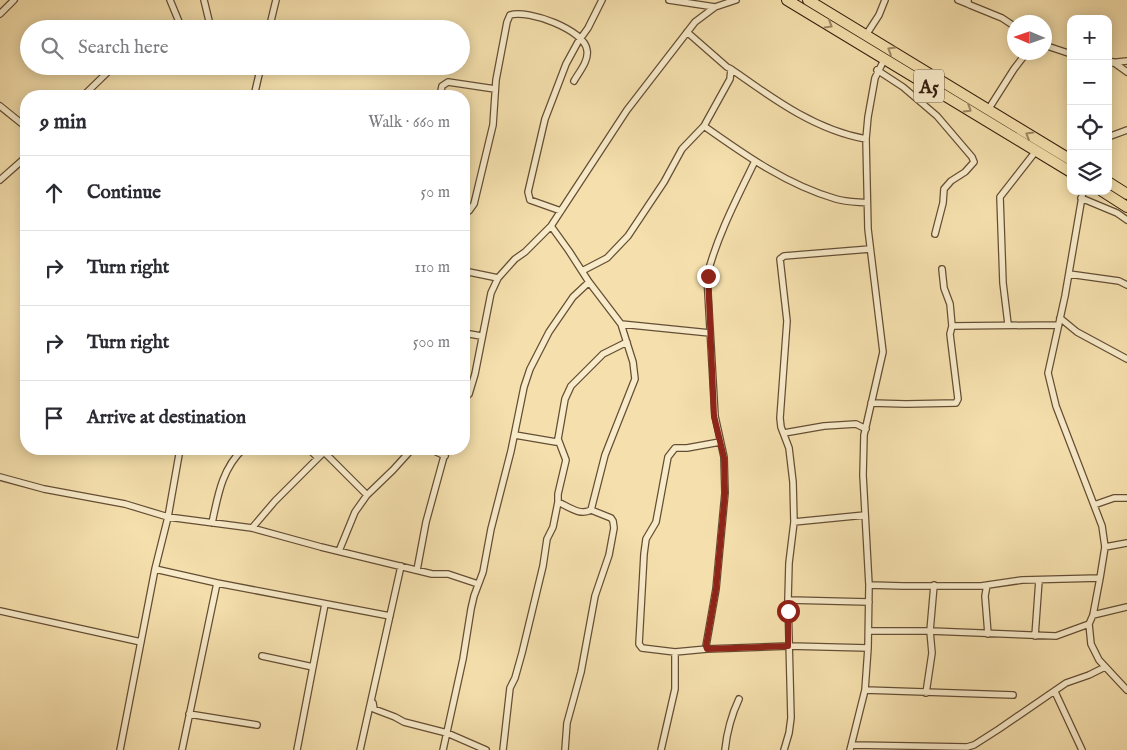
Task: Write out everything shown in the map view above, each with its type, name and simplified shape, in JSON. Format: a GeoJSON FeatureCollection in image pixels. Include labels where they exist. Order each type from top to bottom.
{"type":"FeatureCollection","features":[{"type":"Feature","properties":{"kind":"highway","name":"A5"},"geometry":{"type":"LineString","coordinates":[[787,0],[1067,170]]}},
{"type":"Feature","properties":{"kind":"highway","name":"A5"},"geometry":{"type":"LineString","coordinates":[[808,0],[988,110],[1067,155]]}},
{"type":"Feature","properties":{"kind":"highway"},"geometry":{"type":"LineString","coordinates":[[1112,185],[1127,194]]}},
{"type":"Feature","properties":{"kind":"highway"},"geometry":{"type":"LineString","coordinates":[[1109,195],[1127,206]]}},
{"type":"Feature","properties":{"kind":"street"},"geometry":{"type":"LineString","coordinates":[[0,14],[14,0]]}},
{"type":"Feature","properties":{"kind":"street"},"geometry":{"type":"LineString","coordinates":[[170,0],[178,20]]}},
{"type":"Feature","properties":{"kind":"street"},"geometry":{"type":"LineString","coordinates":[[204,0],[209,20]]}},
{"type":"Feature","properties":{"kind":"street"},"geometry":{"type":"LineString","coordinates":[[271,20],[276,0]]}},
{"type":"Feature","properties":{"kind":"street"},"geometry":{"type":"LineString","coordinates":[[561,211],[530,200],[528,192],[545,119],[566,64],[588,28],[602,0]]}},
{"type":"Feature","properties":{"kind":"street"},"geometry":{"type":"LineString","coordinates":[[669,0],[715,8]]}},
{"type":"Feature","properties":{"kind":"street"},"geometry":{"type":"LineString","coordinates":[[470,391],[491,293],[498,278],[515,259],[525,252],[551,226],[627,110],[687,32],[704,14],[736,0]]}},
{"type":"Feature","properties":{"kind":"street"},"geometry":{"type":"LineString","coordinates":[[866,35],[879,15],[885,0]]}},
{"type":"Feature","properties":{"kind":"street"},"geometry":{"type":"LineString","coordinates":[[958,0],[968,2],[1007,21]]}},
{"type":"Feature","properties":{"kind":"street"},"geometry":{"type":"LineString","coordinates":[[470,210],[474,204],[493,125],[496,80],[510,15],[532,15],[549,21],[582,38],[586,44],[587,58],[574,81]]}},
{"type":"Feature","properties":{"kind":"street"},"geometry":{"type":"LineString","coordinates":[[687,32],[727,67],[780,104],[842,134],[866,139]]}},
{"type":"Feature","properties":{"kind":"street"},"geometry":{"type":"LineString","coordinates":[[1052,48],[1067,53]]}},
{"type":"Feature","properties":{"kind":"street"},"geometry":{"type":"LineString","coordinates":[[885,58],[877,70],[871,94],[866,139],[870,249],[883,352],[871,403],[862,457],[869,585],[869,631],[865,690],[851,747],[974,747],[1066,683],[1105,667]]}},
{"type":"Feature","properties":{"kind":"street"},"geometry":{"type":"LineString","coordinates":[[988,110],[1021,60]]}},
{"type":"Feature","properties":{"kind":"street"},"geometry":{"type":"LineString","coordinates":[[1112,62],[1127,61]]}},
{"type":"Feature","properties":{"kind":"street"},"geometry":{"type":"LineString","coordinates":[[1112,63],[1127,72]]}},
{"type":"Feature","properties":{"kind":"street"},"geometry":{"type":"LineString","coordinates":[[582,271],[606,258],[628,236],[664,182],[682,149],[704,126],[730,79],[731,69]]}},
{"type":"Feature","properties":{"kind":"street"},"geometry":{"type":"LineString","coordinates":[[877,70],[903,87],[937,116],[972,157],[974,162],[944,189],[943,203],[935,234]]}},
{"type":"Feature","properties":{"kind":"street"},"geometry":{"type":"LineString","coordinates":[[89,90],[105,75]]}},
{"type":"Feature","properties":{"kind":"street"},"geometry":{"type":"LineString","coordinates":[[255,90],[259,75]]}},
{"type":"Feature","properties":{"kind":"street"},"geometry":{"type":"LineString","coordinates":[[441,90],[442,86],[448,82],[496,89]]}},
{"type":"Feature","properties":{"kind":"street"},"geometry":{"type":"LineString","coordinates":[[0,106],[20,122]]}},
{"type":"Feature","properties":{"kind":"street"},"geometry":{"type":"LineString","coordinates":[[704,126],[755,161],[787,179],[828,196],[848,202],[867,203]]}},
{"type":"Feature","properties":{"kind":"street"},"geometry":{"type":"LineString","coordinates":[[1112,136],[1127,130]]}},
{"type":"Feature","properties":{"kind":"street"},"geometry":{"type":"LineString","coordinates":[[1008,324],[1003,283],[1000,197],[1036,152]]}},
{"type":"Feature","properties":{"kind":"street"},"geometry":{"type":"LineString","coordinates":[[707,649],[716,589],[725,493],[724,458],[714,416],[708,276],[712,259],[736,199],[755,161]]}},
{"type":"Feature","properties":{"kind":"street"},"geometry":{"type":"LineString","coordinates":[[0,180],[20,162]]}},
{"type":"Feature","properties":{"kind":"street"},"geometry":{"type":"LineString","coordinates":[[1082,195],[1069,274],[1048,373],[1056,406],[1102,526],[1105,547],[1089,624],[1091,644],[1099,660],[1127,690]]}},
{"type":"Feature","properties":{"kind":"street"},"geometry":{"type":"LineString","coordinates":[[1084,195],[1127,220]]}},
{"type":"Feature","properties":{"kind":"street"},"geometry":{"type":"LineString","coordinates":[[551,226],[589,282],[621,324],[635,379],[605,455],[591,510]]}},
{"type":"Feature","properties":{"kind":"street"},"geometry":{"type":"LineString","coordinates":[[784,750],[791,718],[788,600],[794,522],[793,482],[789,448],[781,427],[780,418],[787,321],[780,258],[784,256],[870,249]]}},
{"type":"Feature","properties":{"kind":"street"},"geometry":{"type":"LineString","coordinates":[[871,403],[956,403],[958,398],[950,334],[952,326],[950,304],[944,288],[942,269]]}},
{"type":"Feature","properties":{"kind":"street"},"geometry":{"type":"LineString","coordinates":[[470,272],[498,278]]}},
{"type":"Feature","properties":{"kind":"street"},"geometry":{"type":"LineString","coordinates":[[1069,274],[1119,281],[1127,284]]}},
{"type":"Feature","properties":{"kind":"street"},"geometry":{"type":"LineString","coordinates":[[443,750],[463,659],[471,609],[483,572],[491,529],[515,435],[520,401],[530,369],[549,332],[573,298],[589,282]]}},
{"type":"Feature","properties":{"kind":"street"},"geometry":{"type":"LineString","coordinates":[[1060,318],[1077,332],[1127,360]]}},
{"type":"Feature","properties":{"kind":"street"},"geometry":{"type":"LineString","coordinates":[[621,324],[710,333]]}},
{"type":"Feature","properties":{"kind":"street"},"geometry":{"type":"LineString","coordinates":[[952,326],[1057,325]]}},
{"type":"Feature","properties":{"kind":"street"},"geometry":{"type":"LineString","coordinates":[[470,334],[482,336]]}},
{"type":"Feature","properties":{"kind":"street"},"geometry":{"type":"LineString","coordinates":[[502,750],[510,688],[522,653],[543,566],[547,539],[553,527],[566,460],[558,439],[565,399],[571,386],[603,354],[627,342]]}},
{"type":"Feature","properties":{"kind":"street"},"geometry":{"type":"LineString","coordinates":[[784,433],[824,426],[856,424],[866,429]]}},
{"type":"Feature","properties":{"kind":"street"},"geometry":{"type":"LineString","coordinates":[[515,435],[551,442],[556,442],[558,439]]}},
{"type":"Feature","properties":{"kind":"street"},"geometry":{"type":"LineString","coordinates":[[720,442],[675,448],[668,457],[656,522],[646,539],[639,644],[642,648],[675,652],[788,646],[868,648]]}},
{"type":"Feature","properties":{"kind":"street"},"geometry":{"type":"LineString","coordinates":[[120,750],[179,455]]}},
{"type":"Feature","properties":{"kind":"street"},"geometry":{"type":"LineString","coordinates":[[212,523],[220,484],[232,459],[236,455]]}},
{"type":"Feature","properties":{"kind":"street"},"geometry":{"type":"LineString","coordinates":[[315,455],[318,458]]}},
{"type":"Feature","properties":{"kind":"street"},"geometry":{"type":"LineString","coordinates":[[252,528],[321,455]]}},
{"type":"Feature","properties":{"kind":"street"},"geometry":{"type":"LineString","coordinates":[[331,455],[367,494]]}},
{"type":"Feature","properties":{"kind":"street"},"geometry":{"type":"LineString","coordinates":[[339,551],[355,512],[367,494],[407,455]]}},
{"type":"Feature","properties":{"kind":"street"},"geometry":{"type":"LineString","coordinates":[[417,570],[426,522],[444,456]]}},
{"type":"Feature","properties":{"kind":"street"},"geometry":{"type":"LineString","coordinates":[[0,476],[44,489],[125,504],[168,517],[252,528],[432,574],[448,574],[478,584]]}},
{"type":"Feature","properties":{"kind":"street"},"geometry":{"type":"LineString","coordinates":[[1094,505],[1114,498],[1127,498]]}},
{"type":"Feature","properties":{"kind":"street"},"geometry":{"type":"LineString","coordinates":[[558,502],[579,512],[591,510],[611,518],[614,528],[609,555],[595,596],[581,672],[566,723],[565,750]]}},
{"type":"Feature","properties":{"kind":"street"},"geometry":{"type":"LineString","coordinates":[[794,522],[866,515]]}},
{"type":"Feature","properties":{"kind":"street"},"geometry":{"type":"LineString","coordinates":[[1105,547],[1127,543]]}},
{"type":"Feature","properties":{"kind":"street"},"geometry":{"type":"LineString","coordinates":[[360,750],[401,566]]}},
{"type":"Feature","properties":{"kind":"street"},"geometry":{"type":"LineString","coordinates":[[155,569],[217,583],[390,616]]}},
{"type":"Feature","properties":{"kind":"street"},"geometry":{"type":"LineString","coordinates":[[869,585],[987,586],[1022,580],[1100,578]]}},
{"type":"Feature","properties":{"kind":"street"},"geometry":{"type":"LineString","coordinates":[[1035,636],[1039,580]]}},
{"type":"Feature","properties":{"kind":"street"},"geometry":{"type":"LineString","coordinates":[[182,750],[217,583]]}},
{"type":"Feature","properties":{"kind":"street"},"geometry":{"type":"LineString","coordinates":[[926,693],[932,654],[930,631],[934,585]]}},
{"type":"Feature","properties":{"kind":"street"},"geometry":{"type":"LineString","coordinates":[[987,586],[985,596],[988,634]]}},
{"type":"Feature","properties":{"kind":"street"},"geometry":{"type":"LineString","coordinates":[[788,600],[869,602]]}},
{"type":"Feature","properties":{"kind":"street"},"geometry":{"type":"LineString","coordinates":[[297,750],[326,604]]}},
{"type":"Feature","properties":{"kind":"street"},"geometry":{"type":"LineString","coordinates":[[1092,615],[1127,607]]}},
{"type":"Feature","properties":{"kind":"street"},"geometry":{"type":"LineString","coordinates":[[0,611],[141,642]]}},
{"type":"Feature","properties":{"kind":"street"},"geometry":{"type":"LineString","coordinates":[[869,631],[930,631],[1056,636],[1089,624]]}},
{"type":"Feature","properties":{"kind":"street"},"geometry":{"type":"LineString","coordinates":[[661,750],[675,689],[675,652]]}},
{"type":"Feature","properties":{"kind":"street"},"geometry":{"type":"LineString","coordinates":[[262,656],[313,667]]}},
{"type":"Feature","properties":{"kind":"street"},"geometry":{"type":"LineString","coordinates":[[865,690],[1013,695]]}},
{"type":"Feature","properties":{"kind":"street"},"geometry":{"type":"LineString","coordinates":[[1055,692],[1081,750]]}},
{"type":"Feature","properties":{"kind":"street"},"geometry":{"type":"LineString","coordinates":[[373,696],[374,709],[404,722],[447,733],[486,750]]}},
{"type":"Feature","properties":{"kind":"street"},"geometry":{"type":"LineString","coordinates":[[725,750],[731,715],[740,699]]}},
{"type":"Feature","properties":{"kind":"street"},"geometry":{"type":"LineString","coordinates":[[189,714],[257,725]]}},
{"type":"Feature","properties":{"kind":"route"},"geometry":{"type":"LineString","coordinates":[[708,276],[714,378],[714,416],[724,458],[725,493],[716,589],[707,649],[788,646],[788,611]]}}]}
